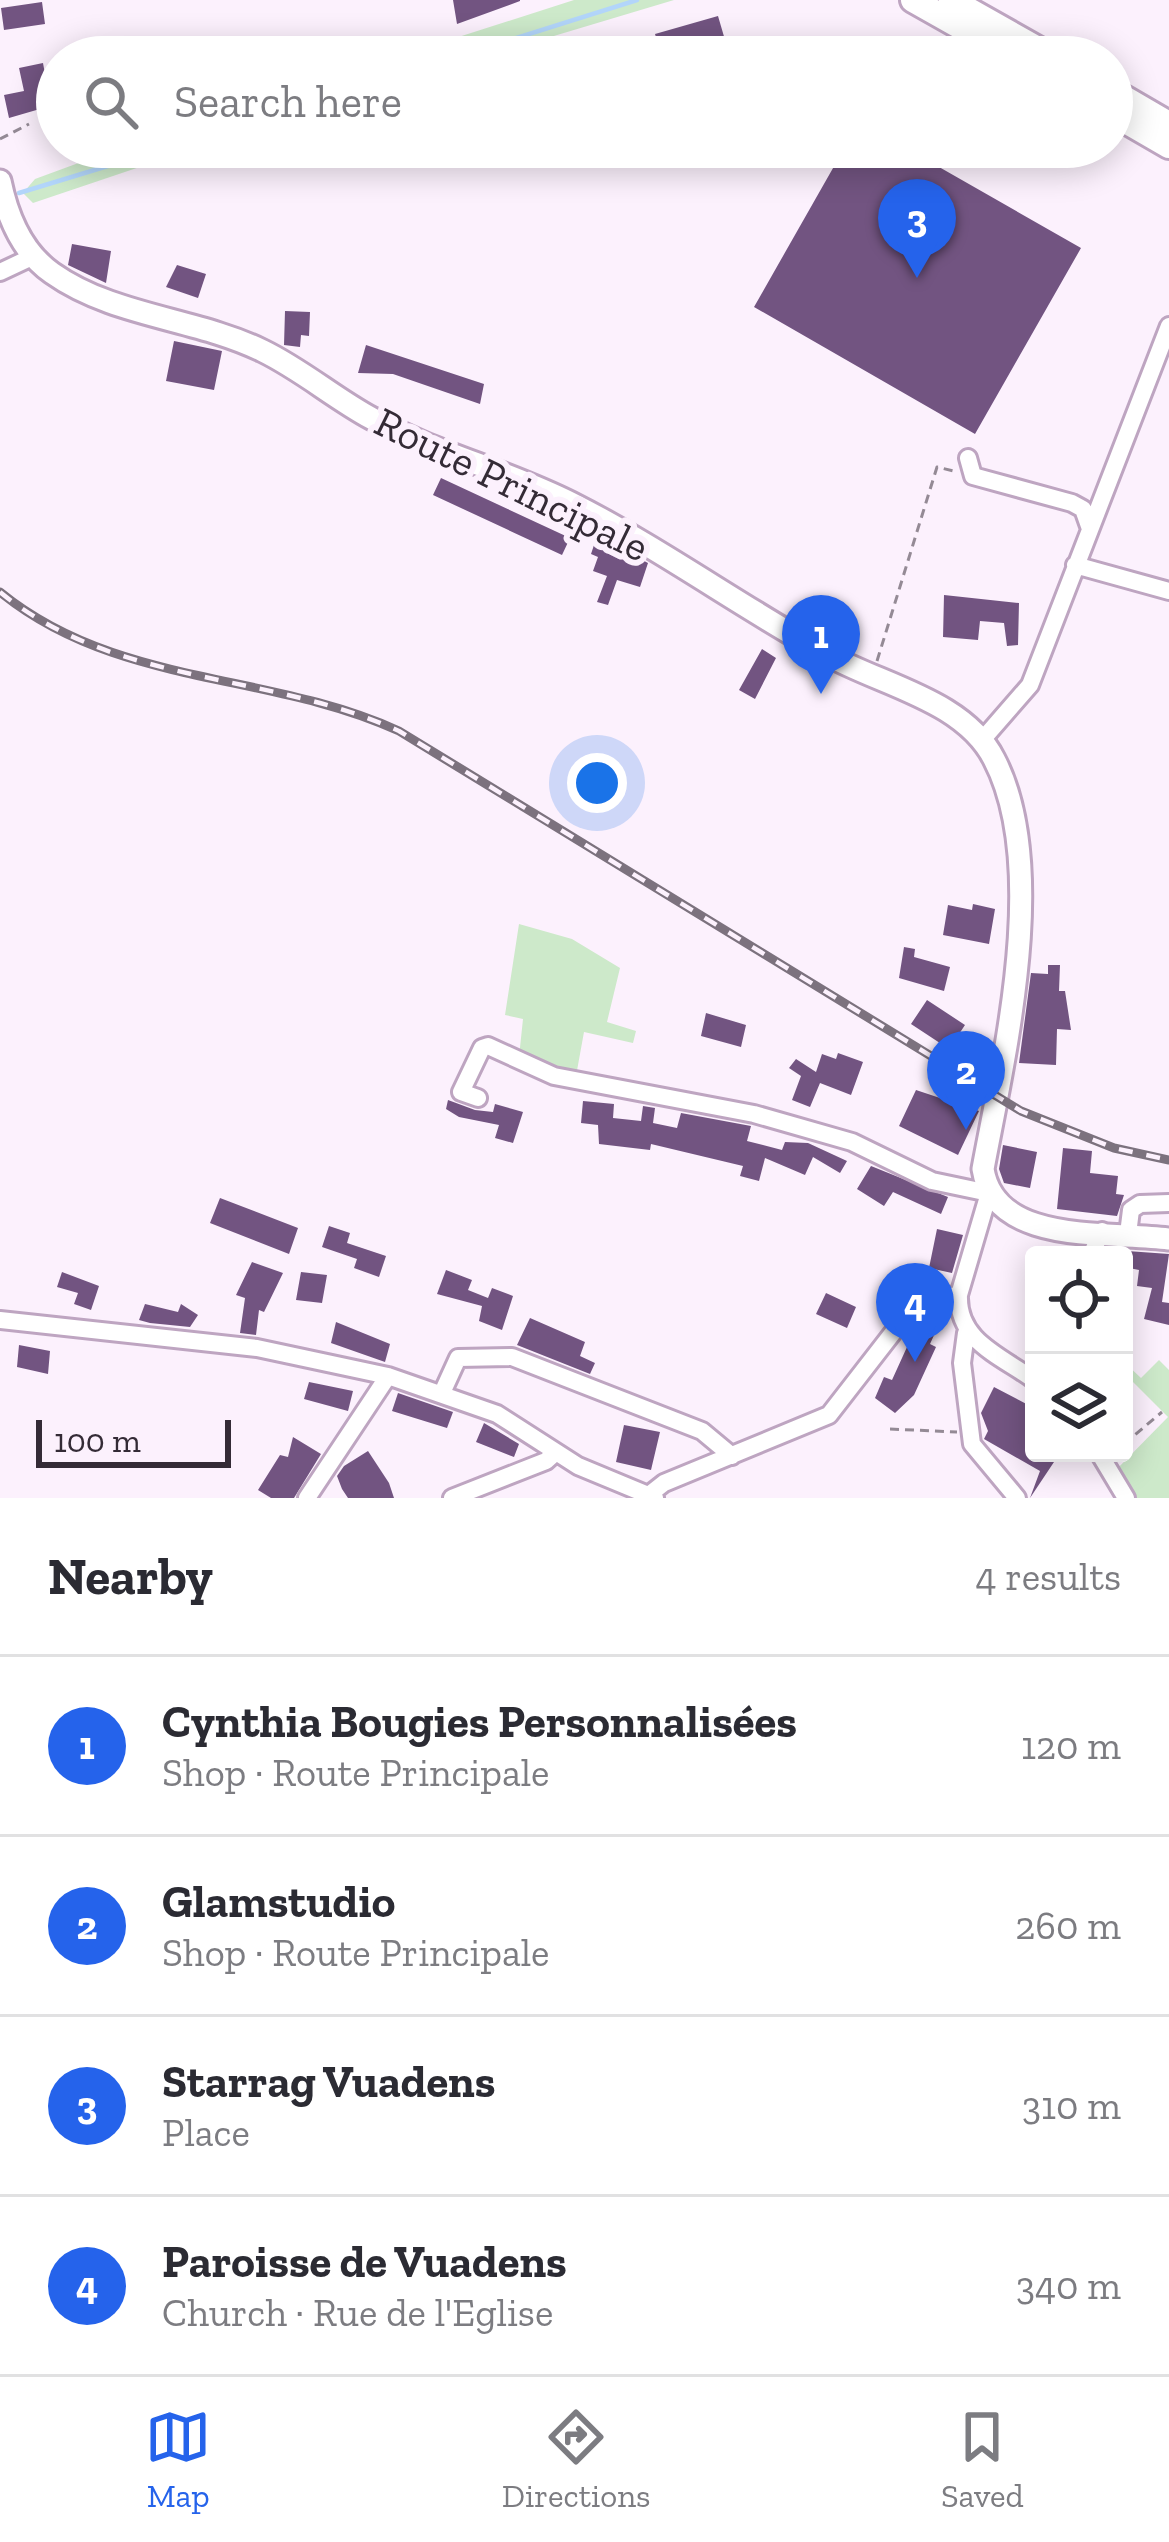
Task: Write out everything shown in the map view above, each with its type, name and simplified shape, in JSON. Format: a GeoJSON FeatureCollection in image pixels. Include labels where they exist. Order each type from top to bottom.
{"type":"FeatureCollection","features":[{"type":"Feature","properties":{"kind":"highway"},"geometry":{"type":"LineString","coordinates":[[913,0],[977,36]]}},
{"type":"Feature","properties":{"kind":"highway"},"geometry":{"type":"LineString","coordinates":[[951,0],[1015,36]]}},
{"type":"Feature","properties":{"kind":"highway"},"geometry":{"type":"LineString","coordinates":[[1133,104],[1169,124]]}},
{"type":"Feature","properties":{"kind":"highway"},"geometry":{"type":"LineString","coordinates":[[1133,125],[1169,146]]}},
{"type":"Feature","properties":{"kind":"main road","name":"Route Principale"},"geometry":{"type":"LineString","coordinates":[[0,181],[6,208],[34,256],[74,286],[257,348],[401,434],[572,503],[791,635],[952,716],[982,740]]}},
{"type":"Feature","properties":{"kind":"main road"},"geometry":{"type":"LineString","coordinates":[[982,740],[1010,801],[1018,884],[1011,1018],[983,1169],[988,1193],[1007,1214],[1034,1225],[1169,1239]]}},
{"type":"Feature","properties":{"kind":"street"},"geometry":{"type":"LineString","coordinates":[[0,272],[34,256]]}},
{"type":"Feature","properties":{"kind":"street"},"geometry":{"type":"LineString","coordinates":[[982,740],[1030,685],[1169,326]]}},
{"type":"Feature","properties":{"kind":"street"},"geometry":{"type":"LineString","coordinates":[[970,467],[1072,503],[1083,509],[1089,527]]}},
{"type":"Feature","properties":{"kind":"street"},"geometry":{"type":"LineString","coordinates":[[1075,565],[1169,591]]}},
{"type":"Feature","properties":{"kind":"street"},"geometry":{"type":"LineString","coordinates":[[478,1098],[461,1092],[469,1070],[488,1046],[554,1076],[754,1114],[852,1142],[932,1181],[988,1193],[959,1295],[966,1333],[962,1363],[970,1434],[978,1457],[1017,1498]]}},
{"type":"Feature","properties":{"kind":"street"},"geometry":{"type":"LineString","coordinates":[[1128,1234],[1131,1210],[1140,1204],[1169,1203]]}},
{"type":"Feature","properties":{"kind":"street"},"geometry":{"type":"LineString","coordinates":[[1095,1246],[1102,1231]]}},
{"type":"Feature","properties":{"kind":"street"},"geometry":{"type":"LineString","coordinates":[[0,1320],[257,1348],[388,1376],[497,1414],[556,1452],[652,1496],[664,1483],[829,1414],[919,1299],[959,1295]]}},
{"type":"Feature","properties":{"kind":"street"},"geometry":{"type":"LineString","coordinates":[[966,1333],[1025,1374]]}},
{"type":"Feature","properties":{"kind":"street"},"geometry":{"type":"LineString","coordinates":[[442,1394],[458,1358],[512,1358],[702,1431],[732,1456]]}},
{"type":"Feature","properties":{"kind":"street"},"geometry":{"type":"LineString","coordinates":[[307,1498],[388,1376]]}},
{"type":"Feature","properties":{"kind":"street"},"geometry":{"type":"LineString","coordinates":[[452,1498],[546,1462],[556,1452]]}},
{"type":"Feature","properties":{"kind":"street"},"geometry":{"type":"LineString","coordinates":[[1104,1462],[1126,1498]]}},
{"type":"Feature","properties":{"kind":"path"},"geometry":{"type":"LineString","coordinates":[[0,139],[29,124]]}},
{"type":"Feature","properties":{"kind":"path"},"geometry":{"type":"LineString","coordinates":[[876,662],[938,467],[970,467]]}},
{"type":"Feature","properties":{"kind":"path"},"geometry":{"type":"LineString","coordinates":[[1133,1436],[1162,1412]]}},
{"type":"Feature","properties":{"kind":"path"},"geometry":{"type":"LineString","coordinates":[[890,1429],[970,1434]]}},
{"type":"Feature","properties":{"kind":"green space"},"geometry":{"type":"Polygon","coordinates":[[[574,0],[674,0],[554,36],[462,36],[574,0]]]}},
{"type":"Feature","properties":{"kind":"green space"},"geometry":{"type":"Polygon","coordinates":[[[65,168],[137,168],[33,203],[23,193],[35,179],[65,168]]]}},
{"type":"Feature","properties":{"kind":"green space"},"geometry":{"type":"Polygon","coordinates":[[[519,924],[572,939],[620,968],[607,1022],[636,1031],[633,1043],[584,1032],[576,1076],[519,1057],[523,1019],[505,1015],[519,924]]]}},
{"type":"Feature","properties":{"kind":"green space"},"geometry":{"type":"Polygon","coordinates":[[[1159,1360],[1169,1370],[1169,1498],[1132,1498],[1114,1472],[1124,1462],[1133,1462],[1133,1453],[1168,1417],[1133,1382],[1133,1370],[1141,1378],[1159,1360]]]}},
{"type":"Feature","properties":{"kind":"building"},"geometry":{"type":"Polygon","coordinates":[[[453,0],[520,0],[520,1],[457,24],[453,0]]]}},
{"type":"Feature","properties":{"kind":"building"},"geometry":{"type":"Polygon","coordinates":[[[42,2],[45,24],[4,30],[1,8],[42,2]]]}},
{"type":"Feature","properties":{"kind":"building"},"geometry":{"type":"Polygon","coordinates":[[[718,16],[724,36],[656,36],[718,16]]]}},
{"type":"Feature","properties":{"kind":"building"},"geometry":{"type":"Polygon","coordinates":[[[36,64],[36,110],[9,118],[4,95],[24,91],[19,68],[36,64]]]}},
{"type":"Feature","properties":{"kind":"building"},"geometry":{"type":"Polygon","coordinates":[[[833,168],[941,168],[1081,248],[975,434],[754,307],[833,168]]]}},
{"type":"Feature","properties":{"kind":"building"},"geometry":{"type":"Polygon","coordinates":[[[72,244],[111,251],[106,283],[68,265],[72,244]]]}},
{"type":"Feature","properties":{"kind":"building"},"geometry":{"type":"Polygon","coordinates":[[[177,265],[206,274],[198,298],[166,287],[177,265]]]}},
{"type":"Feature","properties":{"kind":"building"},"geometry":{"type":"Polygon","coordinates":[[[285,311],[310,312],[309,336],[301,335],[300,347],[284,345],[285,311]]]}},
{"type":"Feature","properties":{"kind":"building"},"geometry":{"type":"Polygon","coordinates":[[[174,341],[222,351],[214,390],[166,381],[174,341]]]}},
{"type":"Feature","properties":{"kind":"building"},"geometry":{"type":"Polygon","coordinates":[[[366,345],[484,384],[480,404],[393,374],[358,373],[366,345]]]}},
{"type":"Feature","properties":{"kind":"building"},"geometry":{"type":"Polygon","coordinates":[[[441,478],[570,538],[562,555],[433,495],[441,478]]]}},
{"type":"Feature","properties":{"kind":"building"},"geometry":{"type":"Polygon","coordinates":[[[597,536],[648,563],[640,587],[617,580],[608,605],[597,602],[607,576],[593,571],[598,557],[591,554],[597,536]]]}},
{"type":"Feature","properties":{"kind":"building"},"geometry":{"type":"Polygon","coordinates":[[[944,595],[1019,603],[1018,645],[1007,646],[1004,623],[980,621],[978,640],[943,637],[944,595]]]}},
{"type":"Feature","properties":{"kind":"building"},"geometry":{"type":"Polygon","coordinates":[[[762,649],[776,658],[755,699],[739,690],[762,649]]]}},
{"type":"Feature","properties":{"kind":"building"},"geometry":{"type":"Polygon","coordinates":[[[973,904],[995,909],[989,944],[943,935],[948,905],[972,910],[973,904]]]}},
{"type":"Feature","properties":{"kind":"building"},"geometry":{"type":"Polygon","coordinates":[[[904,947],[915,949],[914,957],[950,967],[944,991],[899,978],[904,947]]]}},
{"type":"Feature","properties":{"kind":"building"},"geometry":{"type":"Polygon","coordinates":[[[1048,965],[1060,965],[1059,991],[1065,991],[1071,1030],[1057,1029],[1056,1065],[1019,1063],[1031,973],[1048,974],[1048,965]]]}},
{"type":"Feature","properties":{"kind":"building"},"geometry":{"type":"Polygon","coordinates":[[[927,1000],[965,1025],[949,1049],[911,1024],[927,1000]]]}},
{"type":"Feature","properties":{"kind":"building"},"geometry":{"type":"Polygon","coordinates":[[[706,1013],[746,1025],[741,1047],[701,1036],[706,1013]]]}},
{"type":"Feature","properties":{"kind":"building"},"geometry":{"type":"Polygon","coordinates":[[[838,1053],[863,1062],[851,1095],[820,1083],[810,1107],[792,1100],[801,1076],[789,1068],[796,1059],[816,1072],[822,1054],[836,1059],[838,1053]]]}},
{"type":"Feature","properties":{"kind":"building"},"geometry":{"type":"Polygon","coordinates":[[[916,1090],[979,1111],[958,1155],[899,1126],[916,1090]]]}},
{"type":"Feature","properties":{"kind":"building"},"geometry":{"type":"Polygon","coordinates":[[[448,1100],[475,1110],[493,1112],[495,1104],[523,1112],[513,1143],[495,1138],[499,1125],[459,1117],[446,1109],[448,1100]]]}},
{"type":"Feature","properties":{"kind":"building"},"geometry":{"type":"Polygon","coordinates":[[[583,1101],[614,1104],[613,1118],[641,1121],[643,1106],[655,1108],[653,1123],[677,1128],[681,1113],[751,1126],[747,1141],[782,1150],[785,1142],[808,1143],[847,1161],[840,1173],[813,1157],[805,1175],[765,1158],[759,1181],[740,1176],[743,1166],[651,1144],[650,1150],[599,1144],[598,1125],[581,1123],[583,1101]]]}},
{"type":"Feature","properties":{"kind":"building"},"geometry":{"type":"Polygon","coordinates":[[[1003,1145],[1037,1152],[1030,1188],[1004,1183],[999,1169],[1003,1145]]]}},
{"type":"Feature","properties":{"kind":"building"},"geometry":{"type":"Polygon","coordinates":[[[1063,1148],[1092,1151],[1090,1173],[1118,1176],[1116,1194],[1124,1195],[1117,1216],[1057,1209],[1063,1148]]]}},
{"type":"Feature","properties":{"kind":"building"},"geometry":{"type":"Polygon","coordinates":[[[871,1166],[948,1197],[941,1214],[893,1192],[884,1206],[857,1189],[871,1166]]]}},
{"type":"Feature","properties":{"kind":"building"},"geometry":{"type":"Polygon","coordinates":[[[220,1198],[298,1228],[289,1254],[210,1223],[220,1198]]]}},
{"type":"Feature","properties":{"kind":"building"},"geometry":{"type":"Polygon","coordinates":[[[329,1226],[350,1233],[347,1243],[386,1256],[379,1277],[354,1268],[357,1259],[322,1247],[329,1226]]]}},
{"type":"Feature","properties":{"kind":"building"},"geometry":{"type":"Polygon","coordinates":[[[937,1229],[963,1235],[952,1273],[929,1268],[937,1229]]]}},
{"type":"Feature","properties":{"kind":"building"},"geometry":{"type":"Polygon","coordinates":[[[1133,1251],[1169,1254],[1162,1302],[1169,1303],[1169,1325],[1144,1319],[1152,1288],[1137,1286],[1139,1270],[1133,1269],[1133,1251]]]}},
{"type":"Feature","properties":{"kind":"building"},"geometry":{"type":"Polygon","coordinates":[[[252,1262],[283,1273],[264,1312],[259,1310],[256,1335],[240,1333],[245,1298],[236,1295],[252,1262]]]}},
{"type":"Feature","properties":{"kind":"building"},"geometry":{"type":"Polygon","coordinates":[[[446,1270],[472,1280],[468,1290],[488,1298],[492,1288],[513,1296],[502,1330],[479,1321],[482,1306],[437,1294],[446,1270]]]}},
{"type":"Feature","properties":{"kind":"building"},"geometry":{"type":"Polygon","coordinates":[[[62,1272],[99,1286],[91,1310],[74,1304],[78,1293],[57,1287],[62,1272]]]}},
{"type":"Feature","properties":{"kind":"building"},"geometry":{"type":"Polygon","coordinates":[[[301,1272],[327,1275],[322,1303],[296,1300],[301,1272]]]}},
{"type":"Feature","properties":{"kind":"building"},"geometry":{"type":"Polygon","coordinates":[[[826,1293],[856,1307],[847,1328],[816,1314],[826,1293]]]}},
{"type":"Feature","properties":{"kind":"building"},"geometry":{"type":"Polygon","coordinates":[[[145,1304],[178,1312],[181,1304],[198,1315],[190,1327],[150,1323],[139,1320],[145,1304]]]}},
{"type":"Feature","properties":{"kind":"building"},"geometry":{"type":"Polygon","coordinates":[[[530,1318],[585,1342],[580,1356],[595,1363],[590,1374],[517,1345],[530,1318]]]}},
{"type":"Feature","properties":{"kind":"building"},"geometry":{"type":"Polygon","coordinates":[[[336,1322],[390,1344],[385,1362],[331,1343],[336,1322]]]}},
{"type":"Feature","properties":{"kind":"building"},"geometry":{"type":"Polygon","coordinates":[[[923,1327],[935,1333],[930,1344],[936,1347],[914,1395],[895,1413],[875,1398],[884,1377],[892,1380],[912,1336],[918,1339],[923,1327]]]}},
{"type":"Feature","properties":{"kind":"building"},"geometry":{"type":"Polygon","coordinates":[[[19,1345],[50,1351],[48,1374],[17,1367],[19,1345]]]}},
{"type":"Feature","properties":{"kind":"building"},"geometry":{"type":"Polygon","coordinates":[[[309,1382],[353,1391],[348,1411],[304,1399],[309,1382]]]}},
{"type":"Feature","properties":{"kind":"building"},"geometry":{"type":"Polygon","coordinates":[[[994,1387],[1025,1403],[1025,1462],[1054,1462],[1030,1498],[1040,1471],[984,1439],[988,1431],[981,1413],[994,1387]]]}},
{"type":"Feature","properties":{"kind":"building"},"geometry":{"type":"Polygon","coordinates":[[[398,1393],[453,1412],[447,1428],[392,1411],[398,1393]]]}},
{"type":"Feature","properties":{"kind":"building"},"geometry":{"type":"Polygon","coordinates":[[[484,1423],[519,1444],[514,1457],[476,1442],[484,1423]]]}},
{"type":"Feature","properties":{"kind":"building"},"geometry":{"type":"Polygon","coordinates":[[[624,1425],[660,1432],[651,1470],[616,1462],[624,1425]]]}},
{"type":"Feature","properties":{"kind":"building"},"geometry":{"type":"Polygon","coordinates":[[[293,1437],[321,1454],[294,1498],[271,1498],[258,1490],[280,1455],[288,1457],[293,1437]]]}},
{"type":"Feature","properties":{"kind":"building"},"geometry":{"type":"Polygon","coordinates":[[[368,1451],[394,1498],[348,1498],[342,1489],[337,1476],[368,1451]]]}},
{"type":"Feature","properties":{"kind":"waterway"},"geometry":{"type":"LineString","coordinates":[[523,36],[637,0]]}},
{"type":"Feature","properties":{"kind":"waterway"},"geometry":{"type":"LineString","coordinates":[[19,193],[101,168]]}},
{"type":"Feature","properties":{"kind":"railway"},"geometry":{"type":"LineString","coordinates":[[0,592],[45,623],[93,645],[194,675],[298,697],[399,731],[1021,1111],[1114,1148],[1169,1160]]}},
{"type":"Feature","properties":{"kind":"place","name":"Starrag Vuadens"},"geometry":{"type":"Point","coordinates":[917,278]}},
{"type":"Feature","properties":{"kind":"place","name":"Cynthia Bougies Personnalisées"},"geometry":{"type":"Point","coordinates":[821,694]}},
{"type":"Feature","properties":{"kind":"place","name":"Glamstudio"},"geometry":{"type":"Point","coordinates":[966,1130]}},
{"type":"Feature","properties":{"kind":"place","name":"Paroisse de Vuadens"},"geometry":{"type":"Point","coordinates":[915,1362]}}]}
